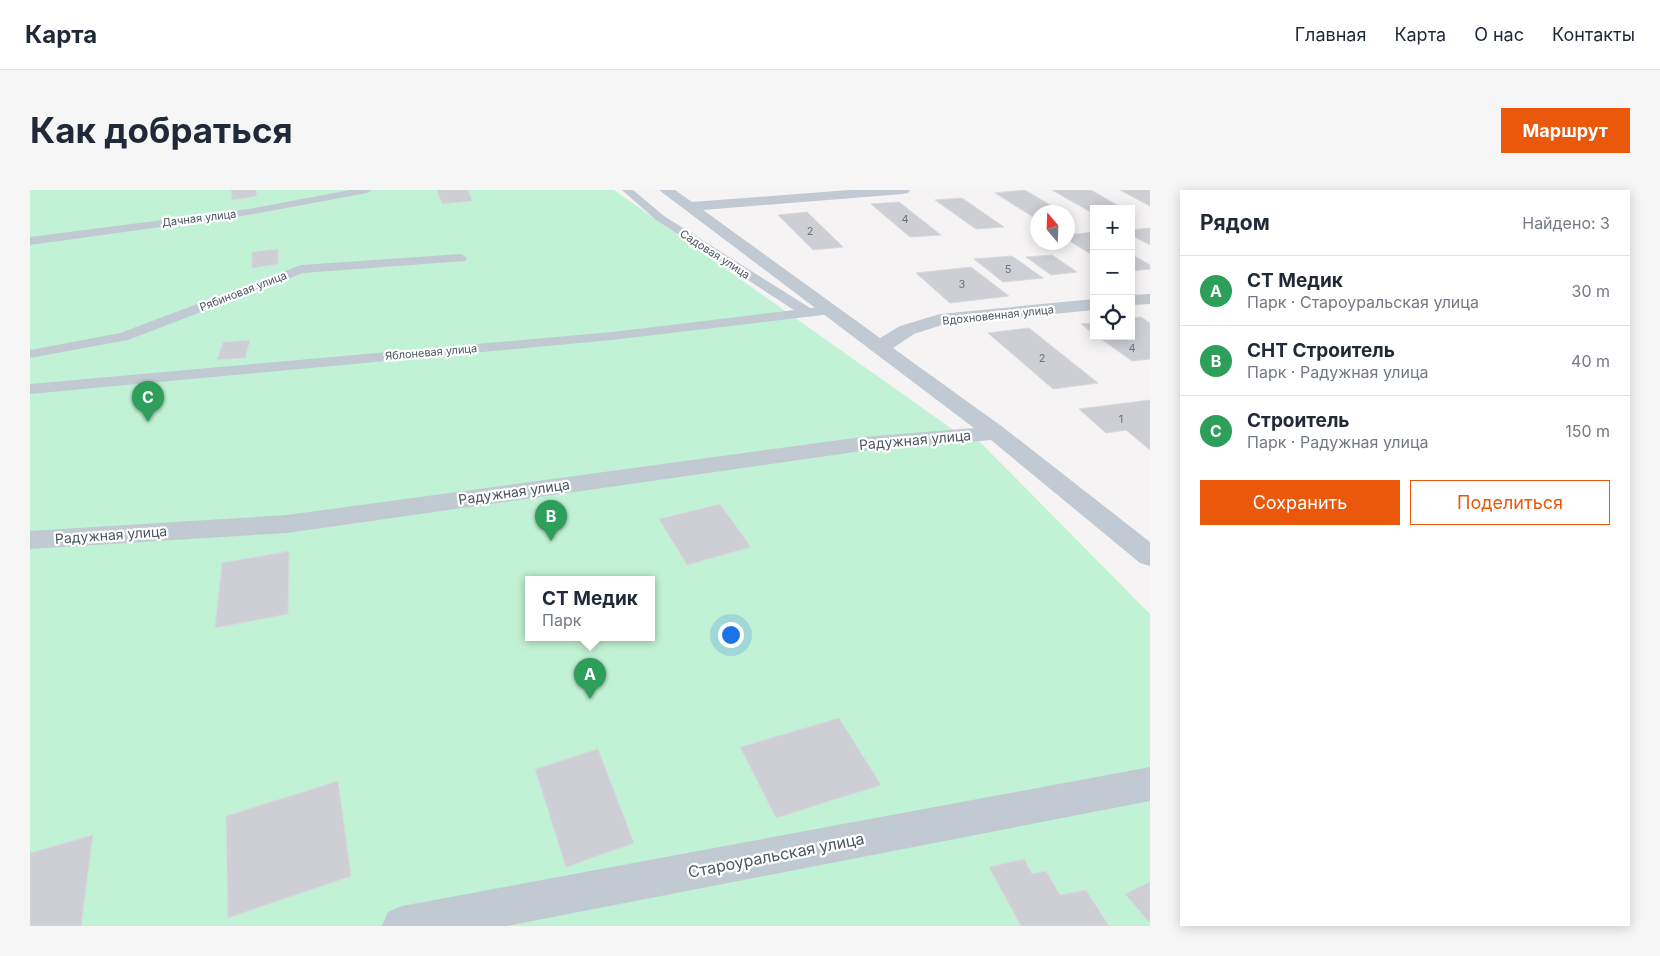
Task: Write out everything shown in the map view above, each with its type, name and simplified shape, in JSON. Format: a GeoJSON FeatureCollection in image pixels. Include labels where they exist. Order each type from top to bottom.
{"type":"FeatureCollection","features":[{"type":"Feature","properties":{"kind":"street"},"geometry":{"type":"LineString","coordinates":[[666,190],[996,433],[1150,556]]}},
{"type":"Feature","properties":{"kind":"street"},"geometry":{"type":"LineString","coordinates":[[690,207],[903,190]]}},
{"type":"Feature","properties":{"kind":"street"},"geometry":{"type":"LineString","coordinates":[[1135,300],[1150,298]]}},
{"type":"Feature","properties":{"kind":"street","name":"Вдохновенная улица"},"geometry":{"type":"LineString","coordinates":[[879,348],[906,330],[940,320],[1090,304]]}},
{"type":"Feature","properties":{"kind":"street","name":"Радужная улица"},"geometry":{"type":"LineString","coordinates":[[30,540],[287,524],[862,444],[996,433]]}},
{"type":"Feature","properties":{"kind":"street","name":"Староуральская улица"},"geometry":{"type":"LineString","coordinates":[[402,926],[1150,784]]}},
{"type":"Feature","properties":{"kind":"lane","name":"Дачная улица"},"geometry":{"type":"LineString","coordinates":[[30,241],[248,212],[367,190]]}},
{"type":"Feature","properties":{"kind":"lane","name":"Садовая улица"},"geometry":{"type":"LineString","coordinates":[[627,190],[660,218],[806,312]]}},
{"type":"Feature","properties":{"kind":"lane","name":"Рябиновая улица"},"geometry":{"type":"LineString","coordinates":[[30,354],[123,337],[301,269],[461,258]]}},
{"type":"Feature","properties":{"kind":"lane","name":"Яблоневая улица"},"geometry":{"type":"LineString","coordinates":[[30,389],[612,336],[831,310]]}},
{"type":"Feature","properties":{"kind":"green space"},"geometry":{"type":"Polygon","coordinates":[[[30,190],[614,190],[962,436],[973,435],[1150,614],[1150,926],[30,926],[30,190]]]}},
{"type":"Feature","properties":{"kind":"building"},"geometry":{"type":"Polygon","coordinates":[[[231,190],[256,190],[257,196],[232,200],[231,190]]]}},
{"type":"Feature","properties":{"kind":"building"},"geometry":{"type":"Polygon","coordinates":[[[437,190],[468,190],[472,201],[442,204],[437,190]]]}},
{"type":"Feature","properties":{"kind":"building"},"geometry":{"type":"Polygon","coordinates":[[[1025,190],[1050,205],[1030,205],[1030,215],[995,193],[1025,190]]]}},
{"type":"Feature","properties":{"kind":"building"},"geometry":{"type":"Polygon","coordinates":[[[1052,190],[1091,190],[1117,205],[1090,205],[1090,212],[1052,190]]]}},
{"type":"Feature","properties":{"kind":"building"},"geometry":{"type":"Polygon","coordinates":[[[1120,190],[1150,190],[1150,206],[1120,190]]]}},
{"type":"Feature","properties":{"kind":"building"},"geometry":{"type":"Polygon","coordinates":[[[962,198],[1004,227],[976,229],[935,200],[962,198]]]}},
{"type":"Feature","properties":{"kind":"building"},"geometry":{"type":"Polygon","coordinates":[[[899,202],[941,235],[910,237],[871,204],[899,202]]]}},
{"type":"Feature","properties":{"kind":"building"},"geometry":{"type":"Polygon","coordinates":[[[807,212],[843,247],[813,250],[778,215],[807,212]]]}},
{"type":"Feature","properties":{"kind":"building"},"geometry":{"type":"Polygon","coordinates":[[[1150,228],[1150,245],[1135,237],[1135,230],[1150,228]]]}},
{"type":"Feature","properties":{"kind":"building"},"geometry":{"type":"Polygon","coordinates":[[[1090,232],[1090,254],[1075,244],[1075,234],[1090,232]]]}},
{"type":"Feature","properties":{"kind":"building"},"geometry":{"type":"Polygon","coordinates":[[[278,249],[278,264],[252,268],[252,252],[278,249]]]}},
{"type":"Feature","properties":{"kind":"building"},"geometry":{"type":"Polygon","coordinates":[[[1052,255],[1077,272],[1051,275],[1026,257],[1052,255]]]}},
{"type":"Feature","properties":{"kind":"building"},"geometry":{"type":"Polygon","coordinates":[[[1012,256],[1043,278],[1003,282],[974,259],[1012,256]]]}},
{"type":"Feature","properties":{"kind":"building"},"geometry":{"type":"Polygon","coordinates":[[[1135,256],[1150,265],[1150,269],[1135,271],[1135,256]]]}},
{"type":"Feature","properties":{"kind":"building"},"geometry":{"type":"Polygon","coordinates":[[[971,267],[1009,296],[950,303],[916,273],[971,267]]]}},
{"type":"Feature","properties":{"kind":"building"},"geometry":{"type":"Polygon","coordinates":[[[1141,317],[1150,323],[1150,359],[1132,361],[1103,340],[1135,340],[1135,318],[1141,317]]]}},
{"type":"Feature","properties":{"kind":"building"},"geometry":{"type":"Polygon","coordinates":[[[1090,323],[1090,331],[1081,324],[1090,323]]]}},
{"type":"Feature","properties":{"kind":"building"},"geometry":{"type":"Polygon","coordinates":[[[1029,328],[1098,383],[1053,389],[988,333],[1029,328]]]}},
{"type":"Feature","properties":{"kind":"building"},"geometry":{"type":"Polygon","coordinates":[[[250,340],[245,358],[217,360],[223,342],[250,340]]]}},
{"type":"Feature","properties":{"kind":"building"},"geometry":{"type":"Polygon","coordinates":[[[1150,400],[1150,450],[1126,430],[1106,433],[1079,409],[1150,400]]]}},
{"type":"Feature","properties":{"kind":"building"},"geometry":{"type":"Polygon","coordinates":[[[720,504],[751,547],[687,565],[659,519],[720,504]]]}},
{"type":"Feature","properties":{"kind":"building"},"geometry":{"type":"Polygon","coordinates":[[[289,551],[288,614],[215,628],[222,563],[289,551]]]}},
{"type":"Feature","properties":{"kind":"building"},"geometry":{"type":"Polygon","coordinates":[[[839,718],[881,785],[776,818],[740,747],[839,718]]]}},
{"type":"Feature","properties":{"kind":"building"},"geometry":{"type":"Polygon","coordinates":[[[598,749],[634,843],[566,867],[535,769],[598,749]]]}},
{"type":"Feature","properties":{"kind":"building"},"geometry":{"type":"Polygon","coordinates":[[[338,781],[351,876],[228,918],[226,816],[338,781]]]}},
{"type":"Feature","properties":{"kind":"building"},"geometry":{"type":"Polygon","coordinates":[[[93,835],[81,926],[30,926],[30,853],[93,835]]]}},
{"type":"Feature","properties":{"kind":"building"},"geometry":{"type":"Polygon","coordinates":[[[1024,859],[1032,874],[1046,871],[1060,895],[1086,890],[1109,926],[1021,926],[989,867],[1024,859]]]}},
{"type":"Feature","properties":{"kind":"building"},"geometry":{"type":"Polygon","coordinates":[[[1150,882],[1150,923],[1125,894],[1150,882]]]}},
{"type":"Feature","properties":{"kind":"place","name":"Строитель"},"geometry":{"type":"Point","coordinates":[148,422]}},
{"type":"Feature","properties":{"kind":"place","name":"СНТ Строитель"},"geometry":{"type":"Point","coordinates":[551,541]}},
{"type":"Feature","properties":{"kind":"place","name":"СТ Медик"},"geometry":{"type":"Point","coordinates":[590,699]}}]}
